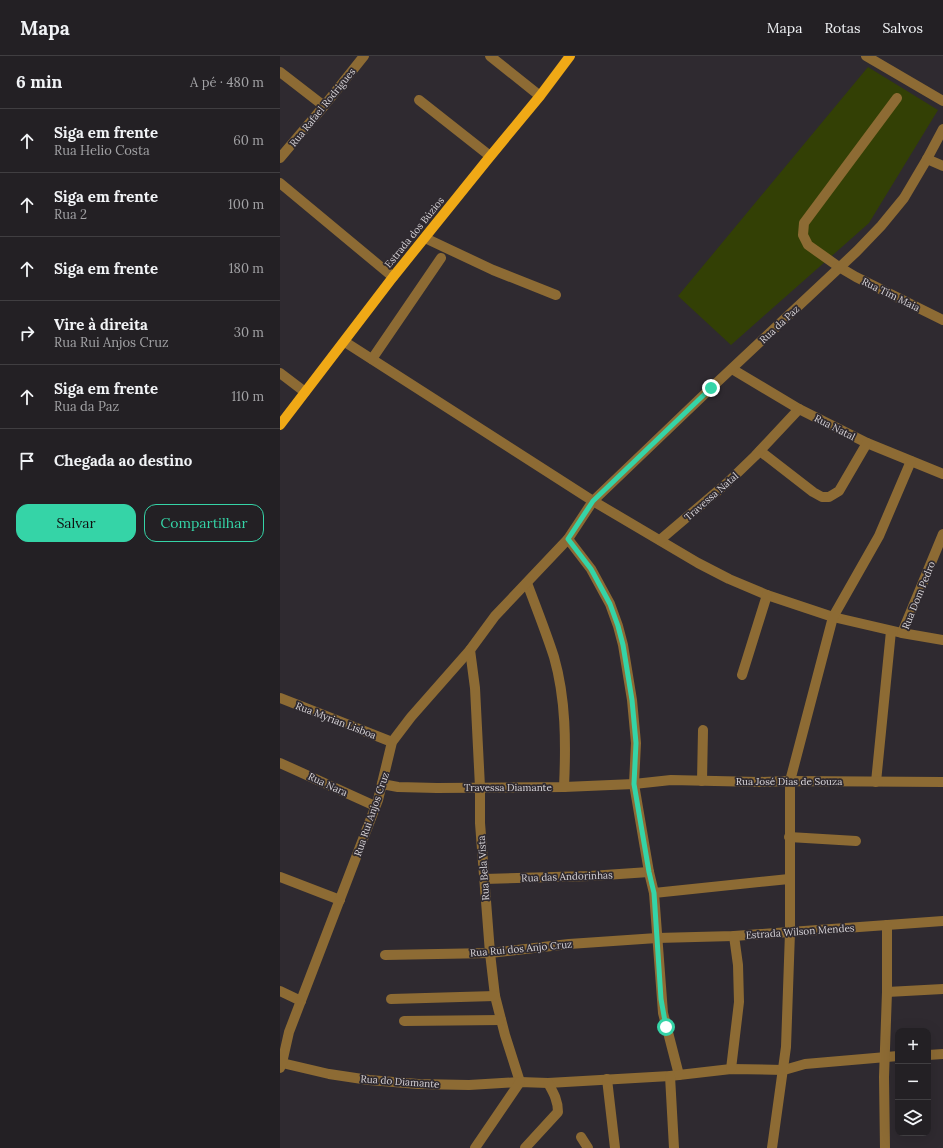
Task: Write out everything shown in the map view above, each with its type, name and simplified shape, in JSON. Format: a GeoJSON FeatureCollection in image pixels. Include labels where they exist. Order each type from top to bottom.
{"type":"FeatureCollection","features":[{"type":"Feature","properties":{"kind":"main road","name":"Estrada dos Búzios"},"geometry":{"type":"LineString","coordinates":[[280,425],[345,342],[393,277],[540,96],[570,56]]}},
{"type":"Feature","properties":{"kind":"street","name":"Rua Rafael Rodrigues"},"geometry":{"type":"LineString","coordinates":[[280,158],[364,56]]}},
{"type":"Feature","properties":{"kind":"street"},"geometry":{"type":"LineString","coordinates":[[490,56],[540,96]]}},
{"type":"Feature","properties":{"kind":"street"},"geometry":{"type":"LineString","coordinates":[[866,56],[943,101]]}},
{"type":"Feature","properties":{"kind":"street"},"geometry":{"type":"LineString","coordinates":[[280,72],[324,106]]}},
{"type":"Feature","properties":{"kind":"street","name":"Rua Tim Maia"},"geometry":{"type":"LineString","coordinates":[[897,98],[804,223],[803,235],[808,245],[839,267],[943,320]]}},
{"type":"Feature","properties":{"kind":"street"},"geometry":{"type":"LineString","coordinates":[[418,100],[490,156]]}},
{"type":"Feature","properties":{"kind":"street","name":"Rua da Paz"},"geometry":{"type":"LineString","coordinates":[[593,501],[881,226],[904,198],[943,129]]}},
{"type":"Feature","properties":{"kind":"street"},"geometry":{"type":"LineString","coordinates":[[927,159],[943,166]]}},
{"type":"Feature","properties":{"kind":"street"},"geometry":{"type":"LineString","coordinates":[[280,183],[393,277]]}},
{"type":"Feature","properties":{"kind":"street"},"geometry":{"type":"LineString","coordinates":[[425,238],[493,270],[556,295]]}},
{"type":"Feature","properties":{"kind":"street"},"geometry":{"type":"LineString","coordinates":[[372,359],[441,258]]}},
{"type":"Feature","properties":{"kind":"street"},"geometry":{"type":"LineString","coordinates":[[345,342],[593,501],[722,576],[767,596],[834,617],[892,631],[943,640]]}},
{"type":"Feature","properties":{"kind":"street","name":"Rua Natal"},"geometry":{"type":"LineString","coordinates":[[732,369],[799,409],[867,443],[943,474]]}},
{"type":"Feature","properties":{"kind":"street"},"geometry":{"type":"LineString","coordinates":[[280,373],[305,392]]}},
{"type":"Feature","properties":{"kind":"street","name":"Travessa Natal"},"geometry":{"type":"LineString","coordinates":[[660,540],[726,483],[760,451],[799,409]]}},
{"type":"Feature","properties":{"kind":"street"},"geometry":{"type":"LineString","coordinates":[[760,451],[813,492],[822,497],[829,497],[839,491],[867,443]]}},
{"type":"Feature","properties":{"kind":"street"},"geometry":{"type":"LineString","coordinates":[[772,1148],[779,1089],[784,1070],[787,1022],[790,932],[790,781],[834,617],[879,536],[911,461]]}},
{"type":"Feature","properties":{"kind":"street","name":"Rua Rui Anjos Cruz"},"geometry":{"type":"LineString","coordinates":[[281,1066],[289,1032],[375,806],[392,742],[411,717],[470,650],[494,616],[568,539],[593,501]]}},
{"type":"Feature","properties":{"kind":"street","name":"Rua Dom Pedro"},"geometry":{"type":"LineString","coordinates":[[902,633],[943,534]]}},
{"type":"Feature","properties":{"kind":"street"},"geometry":{"type":"LineString","coordinates":[[568,539],[591,569],[610,604],[623,645],[632,700],[636,743],[634,784],[654,893],[663,1013],[674,1075],[674,1148]]}},
{"type":"Feature","properties":{"kind":"street"},"geometry":{"type":"LineString","coordinates":[[527,583],[554,658],[560,689],[566,750],[564,787]]}},
{"type":"Feature","properties":{"kind":"street"},"geometry":{"type":"LineString","coordinates":[[742,675],[767,596]]}},
{"type":"Feature","properties":{"kind":"street"},"geometry":{"type":"LineString","coordinates":[[876,782],[892,631]]}},
{"type":"Feature","properties":{"kind":"street","name":"Rua Bela Vista"},"geometry":{"type":"LineString","coordinates":[[470,650],[475,688],[480,787],[480,823],[490,953],[495,996],[520,1082]]}},
{"type":"Feature","properties":{"kind":"street","name":"Rua Myrian Lisboa"},"geometry":{"type":"LineString","coordinates":[[280,698],[392,742]]}},
{"type":"Feature","properties":{"kind":"street"},"geometry":{"type":"LineString","coordinates":[[702,781],[703,730]]}},
{"type":"Feature","properties":{"kind":"street","name":"Rua Nara"},"geometry":{"type":"LineString","coordinates":[[280,763],[375,806]]}},
{"type":"Feature","properties":{"kind":"street","name":"Rua José Dias de Souza"},"geometry":{"type":"LineString","coordinates":[[634,784],[671,780],[758,782],[943,782]]}},
{"type":"Feature","properties":{"kind":"street","name":"Travessa Diamante"},"geometry":{"type":"LineString","coordinates":[[382,784],[398,787],[564,787],[634,784]]}},
{"type":"Feature","properties":{"kind":"street"},"geometry":{"type":"LineString","coordinates":[[789,837],[856,841]]}},
{"type":"Feature","properties":{"kind":"street","name":"Rua das Andorinhas"},"geometry":{"type":"LineString","coordinates":[[484,879],[590,876],[649,872]]}},
{"type":"Feature","properties":{"kind":"street"},"geometry":{"type":"LineString","coordinates":[[280,877],[340,900]]}},
{"type":"Feature","properties":{"kind":"street"},"geometry":{"type":"LineString","coordinates":[[654,893],[789,879]]}},
{"type":"Feature","properties":{"kind":"street","name":"Estrada Wilson Mendes"},"geometry":{"type":"LineString","coordinates":[[657,938],[734,936],[943,921]]}},
{"type":"Feature","properties":{"kind":"street"},"geometry":{"type":"LineString","coordinates":[[885,1148],[884,1077],[887,992],[887,925]]}},
{"type":"Feature","properties":{"kind":"street"},"geometry":{"type":"LineString","coordinates":[[731,1070],[739,1002],[738,965],[734,936]]}},
{"type":"Feature","properties":{"kind":"street","name":"Rua Rui dos Anjo Cruz"},"geometry":{"type":"LineString","coordinates":[[385,955],[490,953],[570,944],[657,938]]}},
{"type":"Feature","properties":{"kind":"street"},"geometry":{"type":"LineString","coordinates":[[887,992],[943,989]]}},
{"type":"Feature","properties":{"kind":"street"},"geometry":{"type":"LineString","coordinates":[[280,991],[301,1001]]}},
{"type":"Feature","properties":{"kind":"street"},"geometry":{"type":"LineString","coordinates":[[391,999],[495,996]]}},
{"type":"Feature","properties":{"kind":"street"},"geometry":{"type":"LineString","coordinates":[[404,1021],[501,1020]]}},
{"type":"Feature","properties":{"kind":"street"},"geometry":{"type":"LineString","coordinates":[[931,1055],[943,1054]]}},
{"type":"Feature","properties":{"kind":"street"},"geometry":{"type":"LineString","coordinates":[[674,1075],[731,1070],[784,1070],[804,1064],[895,1056]]}},
{"type":"Feature","properties":{"kind":"street","name":"Rua do Diamante"},"geometry":{"type":"LineString","coordinates":[[281,1066],[329,1074],[418,1084],[469,1085],[520,1082],[548,1083],[674,1075]]}},
{"type":"Feature","properties":{"kind":"street"},"geometry":{"type":"LineString","coordinates":[[607,1079],[615,1148]]}},
{"type":"Feature","properties":{"kind":"street"},"geometry":{"type":"LineString","coordinates":[[475,1148],[520,1082]]}},
{"type":"Feature","properties":{"kind":"street"},"geometry":{"type":"LineString","coordinates":[[525,1148],[558,1112],[556,1097],[548,1083]]}},
{"type":"Feature","properties":{"kind":"street"},"geometry":{"type":"LineString","coordinates":[[581,1137],[588,1148]]}},
{"type":"Feature","properties":{"kind":"green space"},"geometry":{"type":"Polygon","coordinates":[[[868,67],[938,110],[869,223],[731,345],[678,296],[868,67]]]}},
{"type":"Feature","properties":{"kind":"route"},"geometry":{"type":"LineString","coordinates":[[666,1027],[661,999],[654,893],[634,784],[636,743],[632,700],[623,645],[610,604],[591,569],[568,539],[593,501],[711,388]]}}]}
